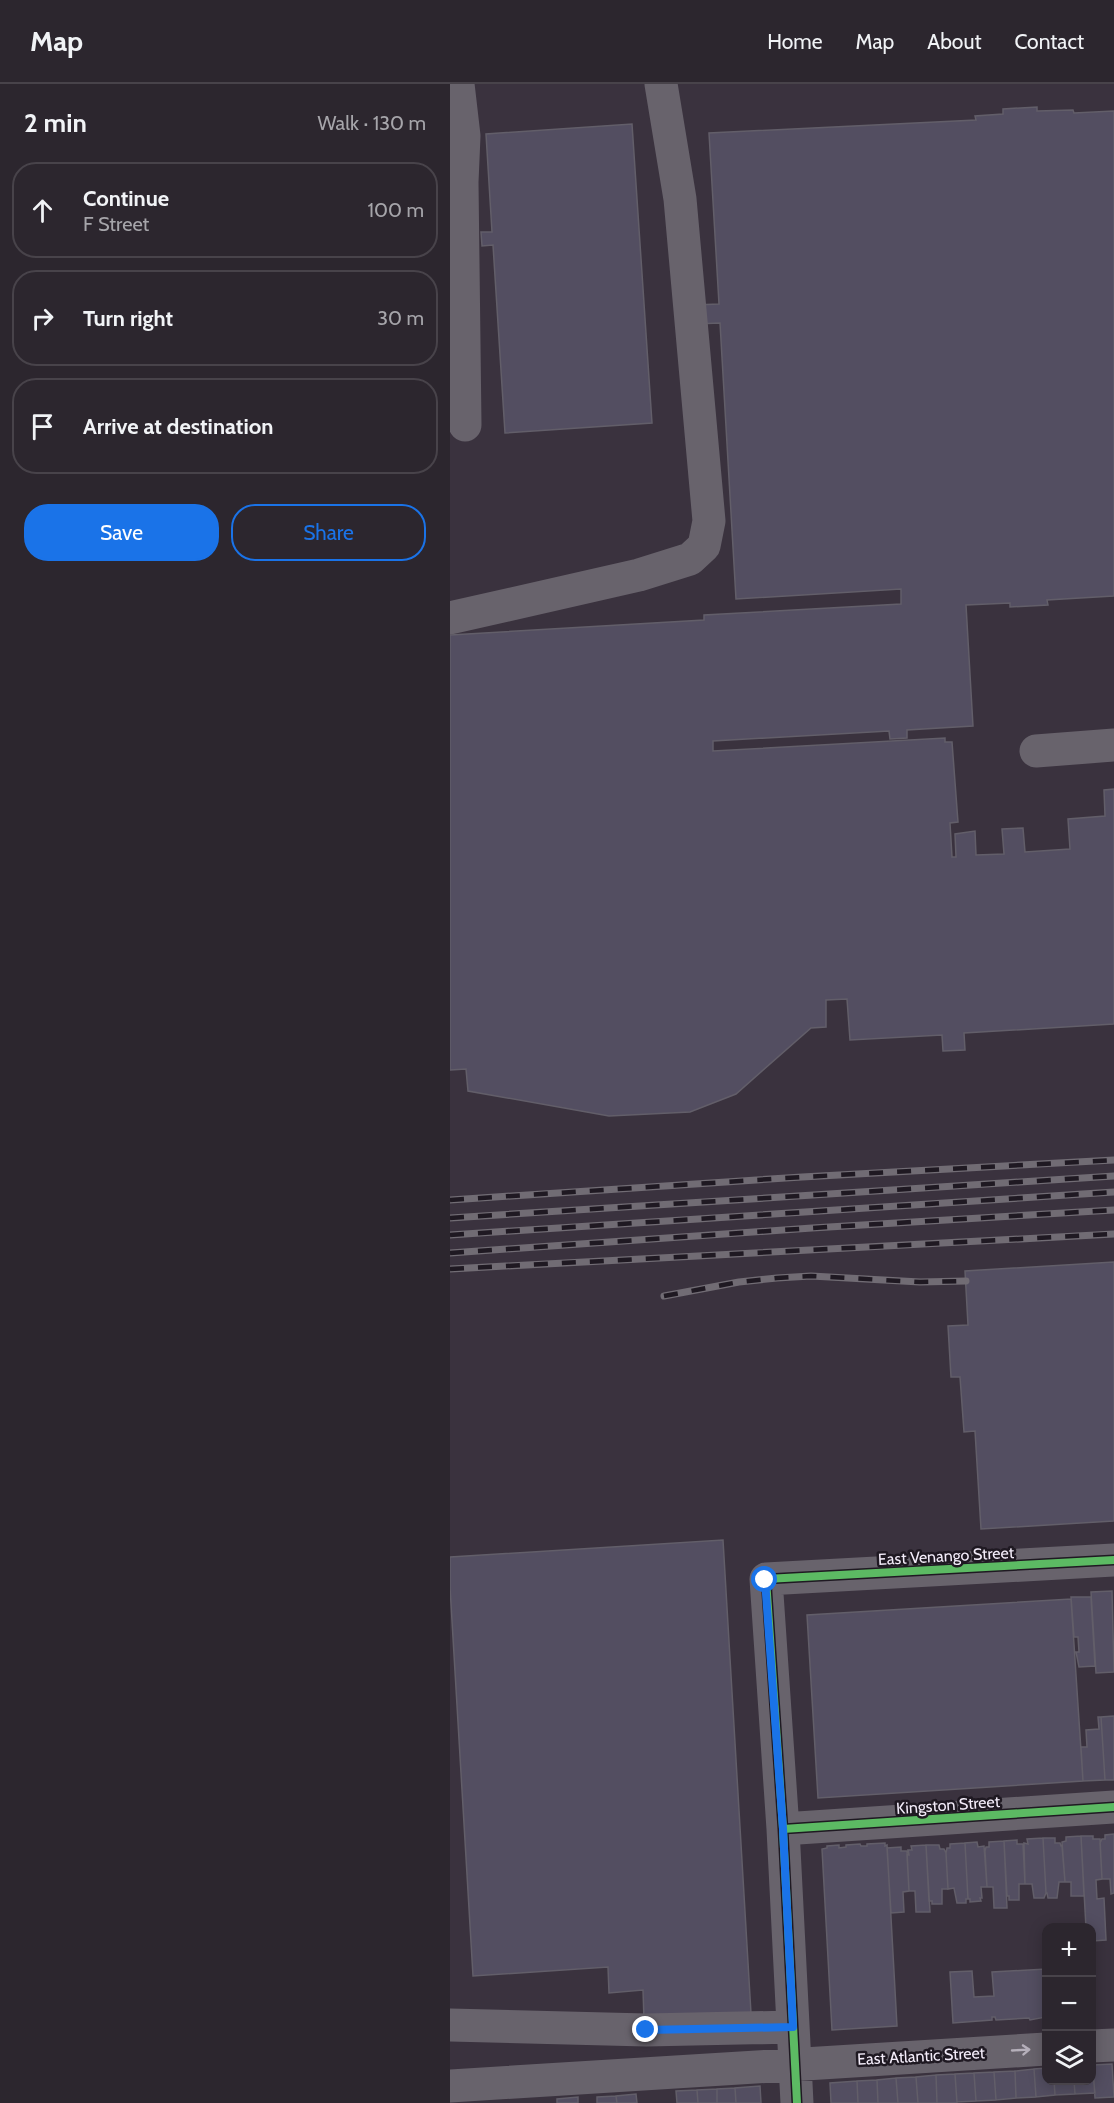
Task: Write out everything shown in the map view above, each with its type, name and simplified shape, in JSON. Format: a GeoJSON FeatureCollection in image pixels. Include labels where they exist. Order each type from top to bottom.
{"type":"FeatureCollection","features":[{"type":"Feature","properties":{"kind":"street"},"geometry":{"type":"LineString","coordinates":[[458,84],[464,135],[462,182],[465,425]]}},
{"type":"Feature","properties":{"kind":"street"},"geometry":{"type":"LineString","coordinates":[[450,618],[639,575],[690,560],[704,546],[709,521],[680,199],[661,84]]}},
{"type":"Feature","properties":{"kind":"street"},"geometry":{"type":"LineString","coordinates":[[1036,751],[1114,745]]}},
{"type":"Feature","properties":{"kind":"street","name":"East Venango Street"},"geometry":{"type":"LineString","coordinates":[[783,1829],[765,1580],[1114,1560]]}},
{"type":"Feature","properties":{"kind":"street","name":"Kingston Street"},"geometry":{"type":"LineString","coordinates":[[783,1829],[1114,1807]]}},
{"type":"Feature","properties":{"kind":"street"},"geometry":{"type":"LineString","coordinates":[[783,1829],[797,2103]]}},
{"type":"Feature","properties":{"kind":"street"},"geometry":{"type":"LineString","coordinates":[[450,2025],[646,2030],[793,2027]]}},
{"type":"Feature","properties":{"kind":"street"},"geometry":{"type":"LineString","coordinates":[[1096,2046],[1114,2045]]}},
{"type":"Feature","properties":{"kind":"street","name":"East Atlantic Street"},"geometry":{"type":"LineString","coordinates":[[450,2086],[1042,2049]]}},
{"type":"Feature","properties":{"kind":"building"},"geometry":{"type":"Polygon","coordinates":[[[1037,107],[1037,111],[1073,110],[1074,113],[1114,111],[1114,596],[1047,600],[1048,605],[1010,607],[1010,603],[966,605],[973,726],[907,730],[907,738],[890,739],[889,731],[713,741],[713,751],[945,738],[945,742],[952,742],[958,822],[950,823],[952,857],[956,857],[955,834],[975,831],[976,855],[1004,854],[1002,829],[1023,828],[1025,852],[1070,849],[1068,819],[1105,816],[1104,790],[1114,789],[1114,1024],[964,1033],[965,1050],[943,1051],[942,1035],[850,1040],[847,999],[826,1000],[826,1027],[811,1028],[736,1094],[690,1112],[609,1116],[468,1091],[466,1069],[450,1070],[450,635],[704,620],[704,615],[901,604],[901,589],[736,599],[720,323],[695,324],[694,305],[719,304],[709,133],[976,120],[975,116],[1003,114],[1003,109],[1037,107]]]}},
{"type":"Feature","properties":{"kind":"building"},"geometry":{"type":"Polygon","coordinates":[[[632,124],[652,423],[505,433],[493,245],[482,246],[481,232],[492,232],[486,134],[632,124]]]}},
{"type":"Feature","properties":{"kind":"building"},"geometry":{"type":"Polygon","coordinates":[[[1114,1262],[1114,1521],[981,1529],[975,1431],[964,1432],[960,1377],[951,1377],[948,1326],[968,1325],[965,1271],[1114,1262]]]}},
{"type":"Feature","properties":{"kind":"building"},"geometry":{"type":"Polygon","coordinates":[[[723,1540],[751,2013],[644,2020],[643,1990],[609,1993],[608,1967],[473,1976],[450,1557],[723,1540]]]}},
{"type":"Feature","properties":{"kind":"building"},"geometry":{"type":"Polygon","coordinates":[[[1112,1591],[1114,1672],[1096,1673],[1091,1592],[1112,1591]]]}},
{"type":"Feature","properties":{"kind":"building"},"geometry":{"type":"Polygon","coordinates":[[[1071,1597],[1091,1597],[1095,1666],[1079,1667],[1076,1652],[1079,1652],[1078,1637],[1074,1637],[1071,1597]]]}},
{"type":"Feature","properties":{"kind":"building"},"geometry":{"type":"Polygon","coordinates":[[[1071,1599],[1083,1781],[818,1798],[807,1615],[1071,1599]]]}},
{"type":"Feature","properties":{"kind":"building"},"geometry":{"type":"Polygon","coordinates":[[[1114,1716],[1114,1780],[1105,1780],[1101,1717],[1114,1716]]]}},
{"type":"Feature","properties":{"kind":"building"},"geometry":{"type":"Polygon","coordinates":[[[1098,1717],[1101,1717],[1105,1780],[1083,1781],[1081,1747],[1087,1747],[1086,1730],[1099,1729],[1098,1717]]]}},
{"type":"Feature","properties":{"kind":"building"},"geometry":{"type":"Polygon","coordinates":[[[1114,1834],[1114,1893],[1111,1894],[1110,1879],[1102,1879],[1100,1843],[1102,1839],[1105,1839],[1105,1835],[1114,1834]]]}},
{"type":"Feature","properties":{"kind":"building"},"geometry":{"type":"Polygon","coordinates":[[[1081,1836],[1093,1836],[1093,1839],[1100,1839],[1102,1879],[1096,1880],[1097,1899],[1104,1898],[1106,1940],[1096,1941],[1096,1923],[1086,1923],[1081,1836]]]}},
{"type":"Feature","properties":{"kind":"building"},"geometry":{"type":"Polygon","coordinates":[[[1081,1836],[1084,1896],[1071,1896],[1071,1882],[1065,1882],[1062,1842],[1066,1841],[1066,1837],[1081,1836]]]}},
{"type":"Feature","properties":{"kind":"building"},"geometry":{"type":"Polygon","coordinates":[[[1043,1838],[1046,1893],[1044,1898],[1034,1898],[1032,1884],[1025,1884],[1024,1843],[1028,1844],[1027,1839],[1043,1838]]]}},
{"type":"Feature","properties":{"kind":"building"},"geometry":{"type":"Polygon","coordinates":[[[1043,1838],[1055,1838],[1055,1843],[1060,1843],[1062,1846],[1065,1882],[1059,1882],[1057,1898],[1048,1898],[1046,1893],[1043,1838]]]}},
{"type":"Feature","properties":{"kind":"building"},"geometry":{"type":"Polygon","coordinates":[[[1017,1840],[1017,1844],[1023,1844],[1025,1884],[1019,1884],[1019,1900],[1009,1900],[1004,1841],[1017,1840]]]}},
{"type":"Feature","properties":{"kind":"building"},"geometry":{"type":"Polygon","coordinates":[[[1004,1841],[1007,1908],[994,1908],[993,1887],[987,1887],[985,1851],[986,1847],[989,1847],[989,1842],[1004,1841]]]}},
{"type":"Feature","properties":{"kind":"building"},"geometry":{"type":"Polygon","coordinates":[[[977,1842],[978,1847],[984,1846],[987,1887],[981,1887],[981,1901],[970,1902],[965,1843],[977,1842]]]}},
{"type":"Feature","properties":{"kind":"building"},"geometry":{"type":"Polygon","coordinates":[[[885,1843],[885,1846],[887,1845],[897,2026],[832,2030],[822,1849],[827,1846],[839,1845],[839,1848],[846,1847],[846,1845],[867,1846],[867,1844],[885,1843]]]}},
{"type":"Feature","properties":{"kind":"building"},"geometry":{"type":"Polygon","coordinates":[[[965,1843],[968,1899],[966,1903],[957,1903],[954,1888],[948,1889],[946,1853],[950,1844],[965,1843]]]}},
{"type":"Feature","properties":{"kind":"building"},"geometry":{"type":"Polygon","coordinates":[[[926,1845],[930,1912],[916,1912],[915,1891],[909,1891],[907,1855],[909,1855],[908,1850],[912,1850],[911,1846],[926,1845]]]}},
{"type":"Feature","properties":{"kind":"building"},"geometry":{"type":"Polygon","coordinates":[[[926,1845],[939,1845],[940,1849],[944,1849],[946,1853],[948,1889],[942,1889],[942,1904],[932,1904],[932,1901],[929,1901],[926,1845]]]}},
{"type":"Feature","properties":{"kind":"building"},"geometry":{"type":"Polygon","coordinates":[[[901,1847],[901,1851],[907,1851],[909,1891],[903,1892],[904,1912],[891,1913],[887,1848],[901,1847]]]}},
{"type":"Feature","properties":{"kind":"building"},"geometry":{"type":"Polygon","coordinates":[[[1042,1969],[1042,2018],[996,2020],[992,2017],[992,2020],[953,2023],[950,1972],[972,1971],[974,1997],[994,1996],[992,1972],[1042,1969]]]}},
{"type":"Feature","properties":{"kind":"building"},"geometry":{"type":"Polygon","coordinates":[[[1112,2064],[1114,2097],[1095,2098],[1096,2065],[1112,2064]]]}},
{"type":"Feature","properties":{"kind":"building"},"geometry":{"type":"Polygon","coordinates":[[[1042,2068],[1042,2085],[1054,2085],[1055,2095],[1036,2097],[1034,2069],[1042,2068]]]}},
{"type":"Feature","properties":{"kind":"building"},"geometry":{"type":"Polygon","coordinates":[[[1034,2069],[1036,2097],[1016,2098],[1015,2071],[1034,2069]]]}},
{"type":"Feature","properties":{"kind":"building"},"geometry":{"type":"Polygon","coordinates":[[[1015,2071],[1016,2098],[996,2100],[994,2072],[1015,2071]]]}},
{"type":"Feature","properties":{"kind":"building"},"geometry":{"type":"Polygon","coordinates":[[[994,2072],[996,2100],[976,2101],[974,2073],[994,2072]]]}},
{"type":"Feature","properties":{"kind":"building"},"geometry":{"type":"Polygon","coordinates":[[[974,2073],[976,2101],[957,2102],[955,2074],[974,2073]]]}},
{"type":"Feature","properties":{"kind":"building"},"geometry":{"type":"Polygon","coordinates":[[[955,2074],[957,2103],[937,2103],[936,2075],[955,2074]]]}},
{"type":"Feature","properties":{"kind":"building"},"geometry":{"type":"Polygon","coordinates":[[[936,2075],[937,2103],[918,2103],[916,2077],[936,2075]]]}},
{"type":"Feature","properties":{"kind":"building"},"geometry":{"type":"Polygon","coordinates":[[[916,2077],[918,2103],[898,2103],[896,2078],[916,2077]]]}},
{"type":"Feature","properties":{"kind":"building"},"geometry":{"type":"Polygon","coordinates":[[[896,2078],[898,2103],[878,2103],[877,2080],[896,2078]]]}},
{"type":"Feature","properties":{"kind":"building"},"geometry":{"type":"Polygon","coordinates":[[[877,2080],[878,2103],[858,2103],[857,2081],[877,2080]]]}},
{"type":"Feature","properties":{"kind":"building"},"geometry":{"type":"Polygon","coordinates":[[[857,2081],[858,2103],[831,2103],[830,2083],[857,2081]]]}},
{"type":"Feature","properties":{"kind":"building"},"geometry":{"type":"Polygon","coordinates":[[[1054,2085],[1074,2085],[1075,2094],[1055,2095],[1054,2085]]]}},
{"type":"Feature","properties":{"kind":"building"},"geometry":{"type":"Polygon","coordinates":[[[1074,2085],[1094,2085],[1095,2093],[1075,2094],[1074,2085]]]}},
{"type":"Feature","properties":{"kind":"building"},"geometry":{"type":"Polygon","coordinates":[[[760,2086],[761,2103],[736,2103],[735,2088],[760,2086]]]}},
{"type":"Feature","properties":{"kind":"building"},"geometry":{"type":"Polygon","coordinates":[[[735,2088],[736,2103],[717,2103],[717,2089],[735,2088]]]}},
{"type":"Feature","properties":{"kind":"building"},"geometry":{"type":"Polygon","coordinates":[[[717,2089],[717,2103],[698,2103],[697,2090],[717,2089]]]}},
{"type":"Feature","properties":{"kind":"building"},"geometry":{"type":"Polygon","coordinates":[[[697,2090],[698,2103],[677,2103],[676,2091],[697,2090]]]}},
{"type":"Feature","properties":{"kind":"building"},"geometry":{"type":"Polygon","coordinates":[[[636,2094],[637,2103],[617,2103],[616,2096],[636,2094]]]}},
{"type":"Feature","properties":{"kind":"building"},"geometry":{"type":"Polygon","coordinates":[[[616,2096],[617,2103],[597,2103],[597,2097],[616,2096]]]}},
{"type":"Feature","properties":{"kind":"building"},"geometry":{"type":"Polygon","coordinates":[[[578,2097],[578,2103],[557,2103],[557,2099],[578,2097]]]}},
{"type":"Feature","properties":{"kind":"railway"},"geometry":{"type":"LineString","coordinates":[[450,1200],[1114,1160]]}},
{"type":"Feature","properties":{"kind":"railway"},"geometry":{"type":"LineString","coordinates":[[450,1218],[1114,1176]]}},
{"type":"Feature","properties":{"kind":"railway"},"geometry":{"type":"LineString","coordinates":[[450,1235],[1114,1192]]}},
{"type":"Feature","properties":{"kind":"railway"},"geometry":{"type":"LineString","coordinates":[[450,1253],[1114,1210]]}},
{"type":"Feature","properties":{"kind":"railway"},"geometry":{"type":"LineString","coordinates":[[450,1269],[1114,1234]]}},
{"type":"Feature","properties":{"kind":"railway"},"geometry":{"type":"LineString","coordinates":[[664,1296],[739,1282],[811,1276],[920,1282],[966,1281]]}},
{"type":"Feature","properties":{"kind":"cycle path"},"geometry":{"type":"LineString","coordinates":[[797,2103],[783,1829],[766,1579],[1114,1560]]}},
{"type":"Feature","properties":{"kind":"cycle path"},"geometry":{"type":"LineString","coordinates":[[783,1829],[1114,1807]]}},
{"type":"Feature","properties":{"kind":"route"},"geometry":{"type":"LineString","coordinates":[[646,2030],[793,2027],[783,1829],[765,1580]]}}]}
